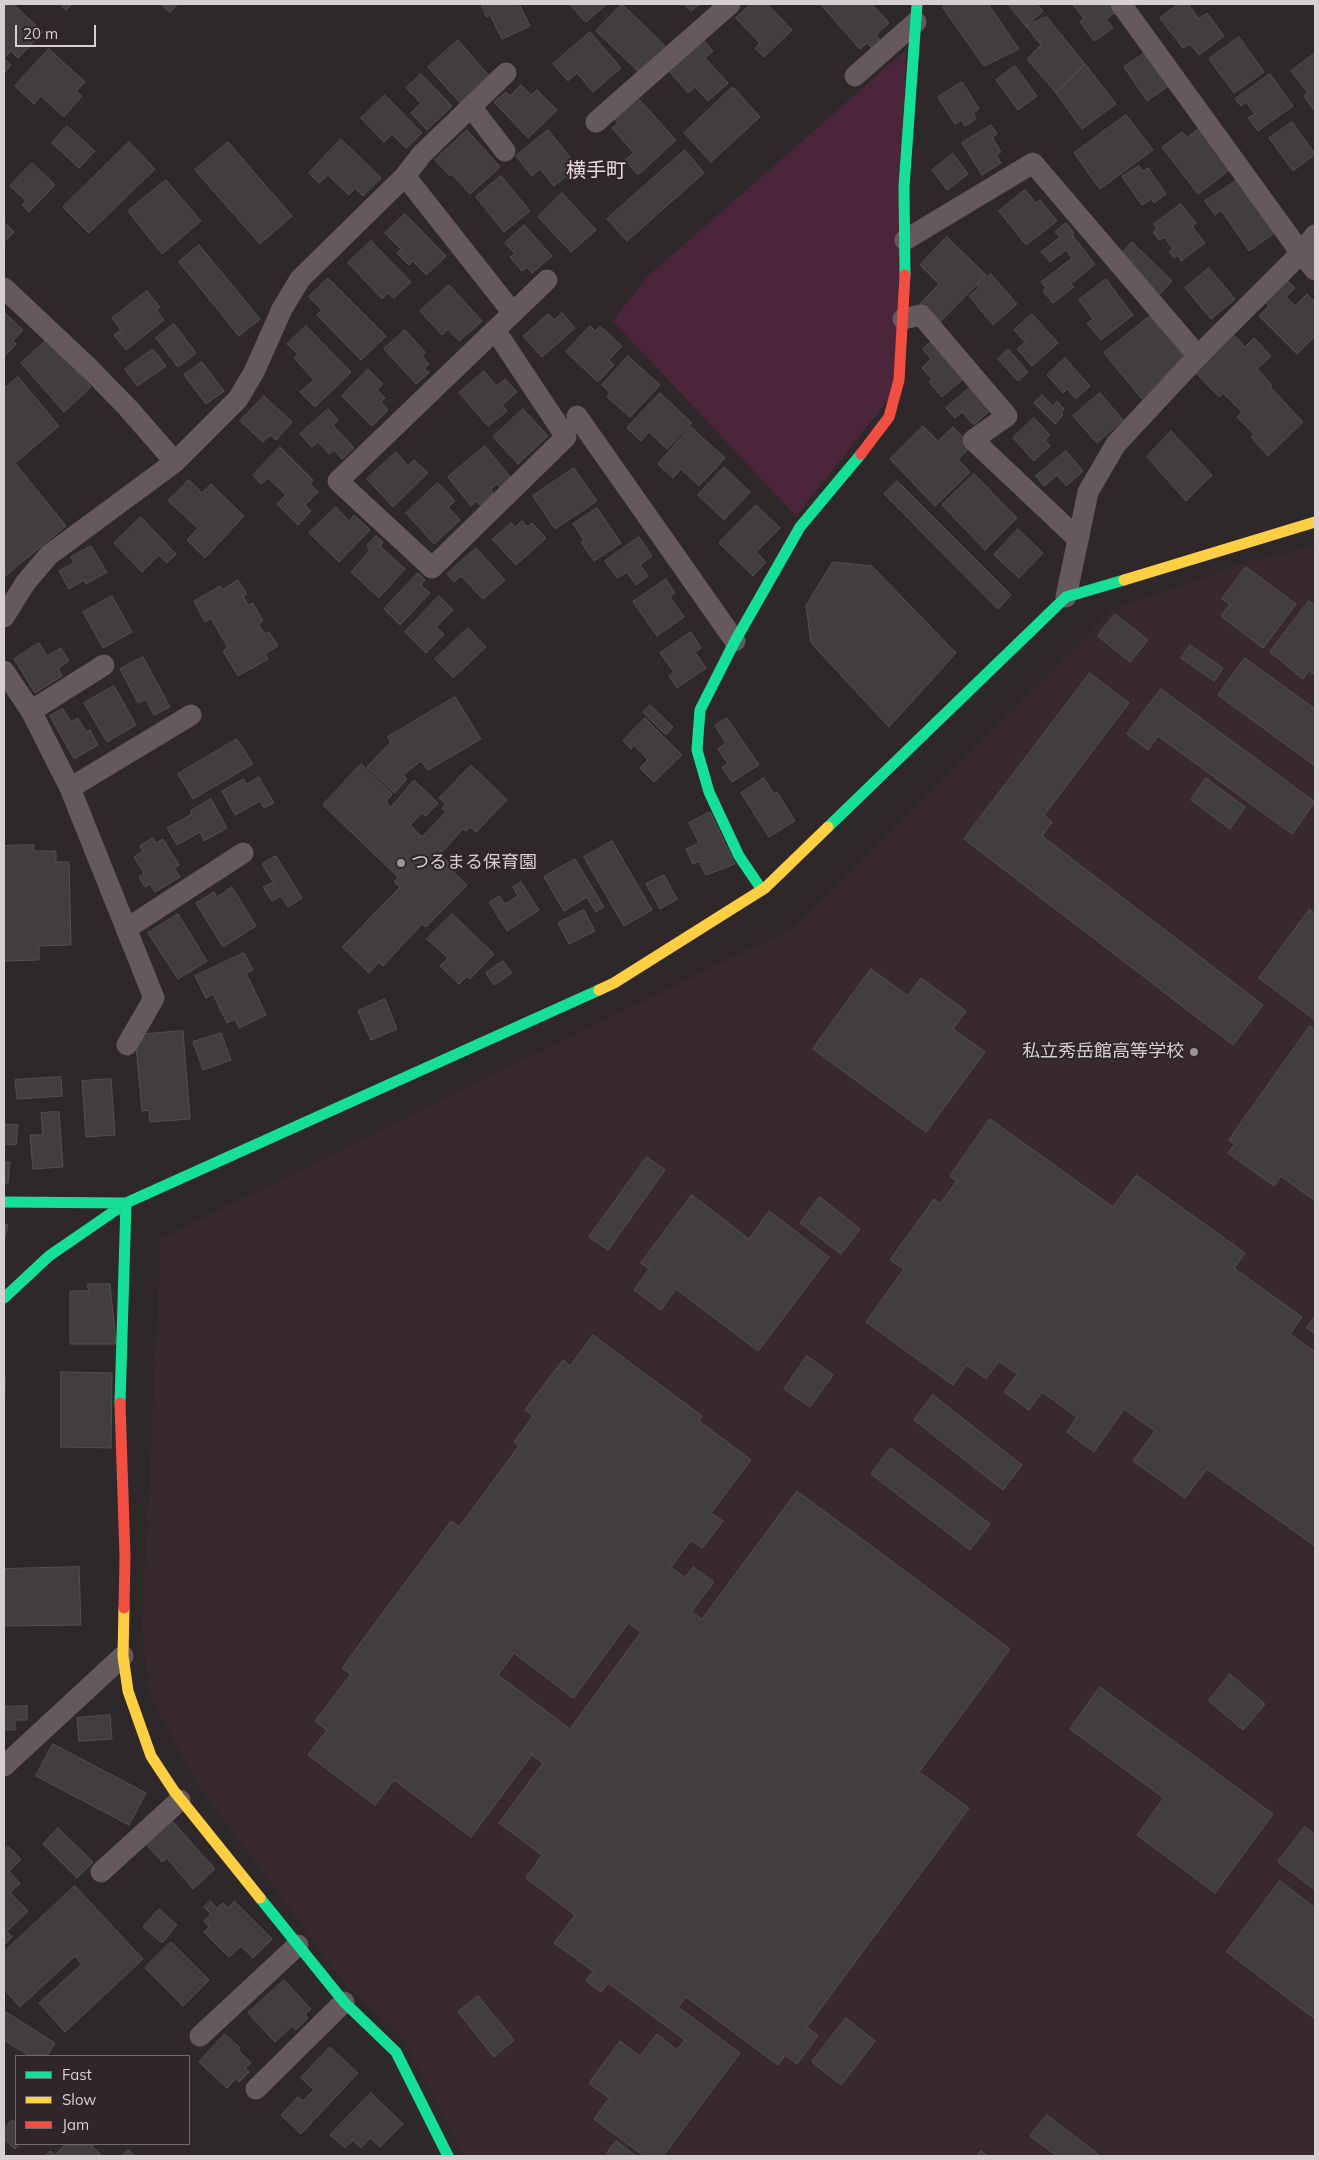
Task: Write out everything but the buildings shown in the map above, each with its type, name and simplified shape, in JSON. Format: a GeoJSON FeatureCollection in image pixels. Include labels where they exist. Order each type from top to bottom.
{"type":"FeatureCollection","features":[{"type":"Feature","properties":{"kind":"street"},"geometry":{"type":"LineString","coordinates":[[596,122],[730,4]]}},
{"type":"Feature","properties":{"kind":"street"},"geometry":{"type":"LineString","coordinates":[[1121,4],[1315,270]]}},
{"type":"Feature","properties":{"kind":"street"},"geometry":{"type":"LineString","coordinates":[[855,76],[917,13]]}},
{"type":"Feature","properties":{"kind":"street"},"geometry":{"type":"LineString","coordinates":[[762,890],[739,856],[709,792],[698,750],[700,710],[735,641],[800,526],[870,444],[889,417],[899,380],[905,274],[904,187],[917,13]]}},
{"type":"Feature","properties":{"kind":"street"},"geometry":{"type":"LineString","coordinates":[[4,617],[26,582],[49,555],[175,462],[238,399],[254,372],[282,309],[300,279],[405,176],[422,154],[506,73]]}},
{"type":"Feature","properties":{"kind":"street"},"geometry":{"type":"LineString","coordinates":[[471,107],[505,151]]}},
{"type":"Feature","properties":{"kind":"street"},"geometry":{"type":"LineString","coordinates":[[905,240],[1033,163],[1198,356]]}},
{"type":"Feature","properties":{"kind":"street"},"geometry":{"type":"LineString","coordinates":[[405,176],[513,313]]}},
{"type":"Feature","properties":{"kind":"street"},"geometry":{"type":"LineString","coordinates":[[1066,597],[1088,492],[1116,444],[1198,356],[1301,253],[1315,235]]}},
{"type":"Feature","properties":{"kind":"street"},"geometry":{"type":"LineString","coordinates":[[495,330],[566,437],[432,568],[338,481],[495,330],[513,313],[547,280]]}},
{"type":"Feature","properties":{"kind":"street"},"geometry":{"type":"LineString","coordinates":[[4,288],[90,369],[128,408],[175,462]]}},
{"type":"Feature","properties":{"kind":"street"},"geometry":{"type":"LineString","coordinates":[[903,319],[921,315],[1007,416],[973,440],[1078,539]]}},
{"type":"Feature","properties":{"kind":"street"},"geometry":{"type":"LineString","coordinates":[[577,416],[735,641]]}},
{"type":"Feature","properties":{"kind":"street"},"geometry":{"type":"LineString","coordinates":[[4,1298],[48,1256],[126,1203],[614,983],[762,890],[1066,597],[1315,522]]}},
{"type":"Feature","properties":{"kind":"street"},"geometry":{"type":"LineString","coordinates":[[31,711],[104,665]]}},
{"type":"Feature","properties":{"kind":"street"},"geometry":{"type":"LineString","coordinates":[[4,672],[31,711],[70,788],[154,998],[127,1045]]}},
{"type":"Feature","properties":{"kind":"street"},"geometry":{"type":"LineString","coordinates":[[70,788],[191,715]]}},
{"type":"Feature","properties":{"kind":"street"},"geometry":{"type":"LineString","coordinates":[[126,929],[243,852]]}},
{"type":"Feature","properties":{"kind":"street"},"geometry":{"type":"LineString","coordinates":[[4,1202],[126,1203]]}},
{"type":"Feature","properties":{"kind":"street"},"geometry":{"type":"LineString","coordinates":[[126,1203],[120,1414],[125,1557],[123,1656],[128,1691],[151,1756],[180,1800],[344,2002],[396,2052],[448,2156]]}},
{"type":"Feature","properties":{"kind":"street"},"geometry":{"type":"LineString","coordinates":[[4,1766],[123,1656]]}},
{"type":"Feature","properties":{"kind":"street"},"geometry":{"type":"LineString","coordinates":[[101,1872],[180,1800]]}},
{"type":"Feature","properties":{"kind":"street"},"geometry":{"type":"LineString","coordinates":[[200,2036],[298,1946]]}},
{"type":"Feature","properties":{"kind":"street"},"geometry":{"type":"LineString","coordinates":[[256,2089],[344,2002]]}},
{"type":"Feature","properties":{"kind":"shaded area"},"geometry":{"type":"Polygon","coordinates":[[[906,50],[896,390],[796,516],[613,321],[647,277],[906,50]]]}},
{"type":"Feature","properties":{"kind":"shaded area"},"geometry":{"type":"Polygon","coordinates":[[[1315,546],[1315,2156],[464,2156],[403,2039],[348,1988],[198,1785],[149,1694],[142,1627],[161,1239],[795,927],[1113,610],[1248,562],[1315,546]]]}},
{"type":"Feature","properties":{"kind":"traffic: fast"},"geometry":{"type":"LineString","coordinates":[[905,275],[904,187],[917,4]]}},
{"type":"Feature","properties":{"kind":"traffic: fast"},"geometry":{"type":"LineString","coordinates":[[762,890],[739,856],[709,792],[697,750],[700,710],[735,641],[800,527],[861,454]]}},
{"type":"Feature","properties":{"kind":"traffic: fast"},"geometry":{"type":"LineString","coordinates":[[828,827],[1066,597],[1124,580]]}},
{"type":"Feature","properties":{"kind":"traffic: fast"},"geometry":{"type":"LineString","coordinates":[[4,1298],[49,1256],[126,1203],[599,990]]}},
{"type":"Feature","properties":{"kind":"traffic: fast"},"geometry":{"type":"LineString","coordinates":[[4,1202],[126,1203],[120,1403]]}},
{"type":"Feature","properties":{"kind":"traffic: fast"},"geometry":{"type":"LineString","coordinates":[[260,1898],[344,2002],[396,2052],[448,2156]]}},
{"type":"Feature","properties":{"kind":"traffic: slow"},"geometry":{"type":"LineString","coordinates":[[1124,580],[1315,522]]}},
{"type":"Feature","properties":{"kind":"traffic: slow"},"geometry":{"type":"LineString","coordinates":[[599,990],[614,983],[765,888],[828,827]]}},
{"type":"Feature","properties":{"kind":"traffic: slow"},"geometry":{"type":"LineString","coordinates":[[124,1608],[123,1656],[128,1691],[151,1756],[174,1791],[260,1898]]}},
{"type":"Feature","properties":{"kind":"traffic: jam"},"geometry":{"type":"LineString","coordinates":[[861,454],[889,417],[899,380],[905,275]]}},
{"type":"Feature","properties":{"kind":"traffic: jam"},"geometry":{"type":"LineString","coordinates":[[120,1403],[125,1557],[124,1608]]}},
{"type":"Feature","properties":{"kind":"place","name":"つるまる保育園"},"geometry":{"type":"Point","coordinates":[401,863]}},
{"type":"Feature","properties":{"kind":"place","name":"私立秀岳館高等学校"},"geometry":{"type":"Point","coordinates":[1194,1052]}},
{"type":"Feature","properties":{"kind":"district","name":"横手町"},"geometry":{"type":"Point","coordinates":[596,171]}}]}
